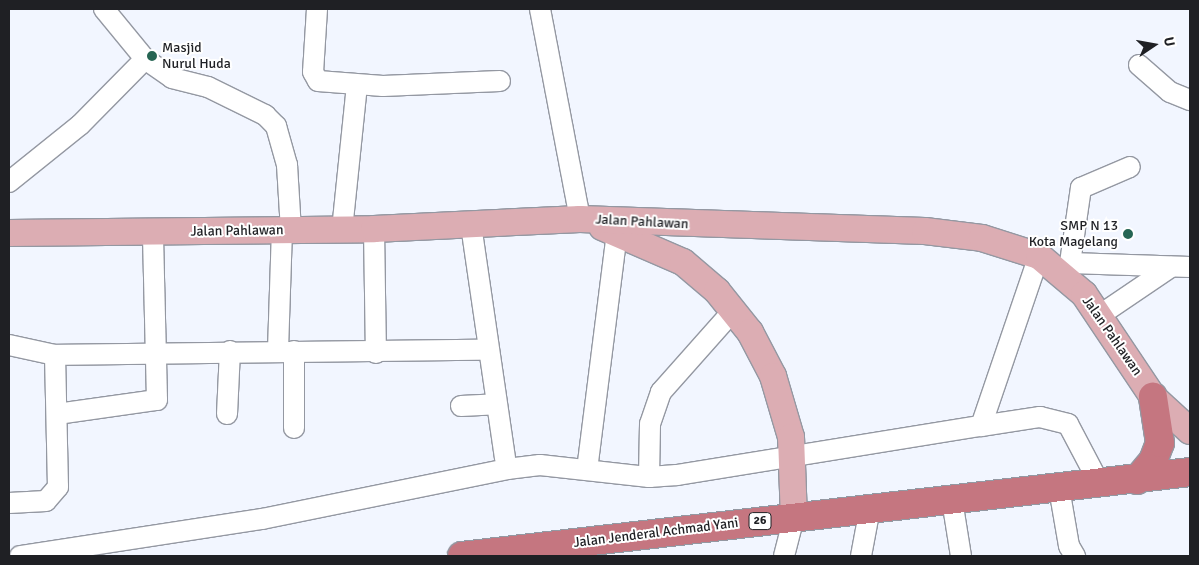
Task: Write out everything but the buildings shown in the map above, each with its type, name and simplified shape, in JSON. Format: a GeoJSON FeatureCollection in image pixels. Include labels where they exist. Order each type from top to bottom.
{"type":"FeatureCollection","features":[{"type":"Feature","properties":{"kind":"highway"},"geometry":{"type":"LineString","coordinates":[[1137,480],[1153,461],[1160,443],[1153,397]]}},
{"type":"Feature","properties":{"kind":"highway","name":"26"},"geometry":{"type":"LineString","coordinates":[[1059,488],[1098,481],[1137,480],[1190,472]]}},
{"type":"Feature","properties":{"kind":"highway","name":"Jalan Jenderal Achmad Yani"},"geometry":{"type":"LineString","coordinates":[[462,556],[527,552],[794,516],[1059,488]]}},
{"type":"Feature","properties":{"kind":"main road","name":"Jalan Pahlawan"},"geometry":{"type":"LineString","coordinates":[[9,233],[342,230],[580,219],[947,233],[982,238],[1056,264],[1100,316],[1153,397],[1190,431]]}},
{"type":"Feature","properties":{"kind":"main road"},"geometry":{"type":"LineString","coordinates":[[580,219],[683,262],[733,311],[773,376],[794,455],[794,516]]}},
{"type":"Feature","properties":{"kind":"main road"},"geometry":{"type":"LineString","coordinates":[[683,262],[680,248],[684,234],[698,225]]}},
{"type":"Feature","properties":{"kind":"street"},"geometry":{"type":"LineString","coordinates":[[104,9],[145,58],[172,78],[208,87],[265,115],[276,126],[287,165],[286,351],[294,428]]}},
{"type":"Feature","properties":{"kind":"street"},"geometry":{"type":"LineString","coordinates":[[317,9],[314,77],[357,85],[500,81]]}},
{"type":"Feature","properties":{"kind":"street"},"geometry":{"type":"LineString","coordinates":[[540,9],[580,219]]}},
{"type":"Feature","properties":{"kind":"street"},"geometry":{"type":"LineString","coordinates":[[9,182],[80,125],[145,58]]}},
{"type":"Feature","properties":{"kind":"street"},"geometry":{"type":"LineString","coordinates":[[1138,66],[1170,92],[1190,100]]}},
{"type":"Feature","properties":{"kind":"street"},"geometry":{"type":"LineString","coordinates":[[342,230],[357,85]]}},
{"type":"Feature","properties":{"kind":"street"},"geometry":{"type":"LineString","coordinates":[[981,426],[1056,264],[1081,188],[1130,167]]}},
{"type":"Feature","properties":{"kind":"street"},"geometry":{"type":"LineString","coordinates":[[471,225],[487,350],[505,459]]}},
{"type":"Feature","properties":{"kind":"street"},"geometry":{"type":"LineString","coordinates":[[374,229],[376,353]]}},
{"type":"Feature","properties":{"kind":"street"},"geometry":{"type":"LineString","coordinates":[[57,414],[157,400],[154,353],[153,232]]}},
{"type":"Feature","properties":{"kind":"street"},"geometry":{"type":"LineString","coordinates":[[587,470],[617,233]]}},
{"type":"Feature","properties":{"kind":"street"},"geometry":{"type":"LineString","coordinates":[[1056,264],[1180,267]]}},
{"type":"Feature","properties":{"kind":"street"},"geometry":{"type":"LineString","coordinates":[[1100,316],[1180,267]]}},
{"type":"Feature","properties":{"kind":"street"},"geometry":{"type":"LineString","coordinates":[[649,477],[650,424],[661,392],[733,311]]}},
{"type":"Feature","properties":{"kind":"street"},"geometry":{"type":"LineString","coordinates":[[9,345],[55,355],[230,351],[376,353],[487,350]]}},
{"type":"Feature","properties":{"kind":"street"},"geometry":{"type":"LineString","coordinates":[[228,414],[230,351]]}},
{"type":"Feature","properties":{"kind":"street"},"geometry":{"type":"LineString","coordinates":[[9,502],[46,500],[56,493],[57,414],[55,355]]}},
{"type":"Feature","properties":{"kind":"street"},"geometry":{"type":"LineString","coordinates":[[461,406],[496,404]]}},
{"type":"Feature","properties":{"kind":"street"},"geometry":{"type":"LineString","coordinates":[[20,556],[262,519],[540,465],[649,477],[1040,417],[1068,424],[1082,442],[1098,481]]}},
{"type":"Feature","properties":{"kind":"street"},"geometry":{"type":"LineString","coordinates":[[1059,488],[1066,537],[1075,556]]}},
{"type":"Feature","properties":{"kind":"street"},"geometry":{"type":"LineString","coordinates":[[952,500],[960,556]]}},
{"type":"Feature","properties":{"kind":"street"},"geometry":{"type":"LineString","coordinates":[[861,556],[870,508]]}},
{"type":"Feature","properties":{"kind":"street"},"geometry":{"type":"LineString","coordinates":[[784,556],[794,516]]}},
{"type":"Feature","properties":{"kind":"place","name":"Masjid Nurul Huda"},"geometry":{"type":"Point","coordinates":[152,56]}},
{"type":"Feature","properties":{"kind":"place","name":"SMP N 13 Kota Magelang"},"geometry":{"type":"Point","coordinates":[1128,234]}}]}
